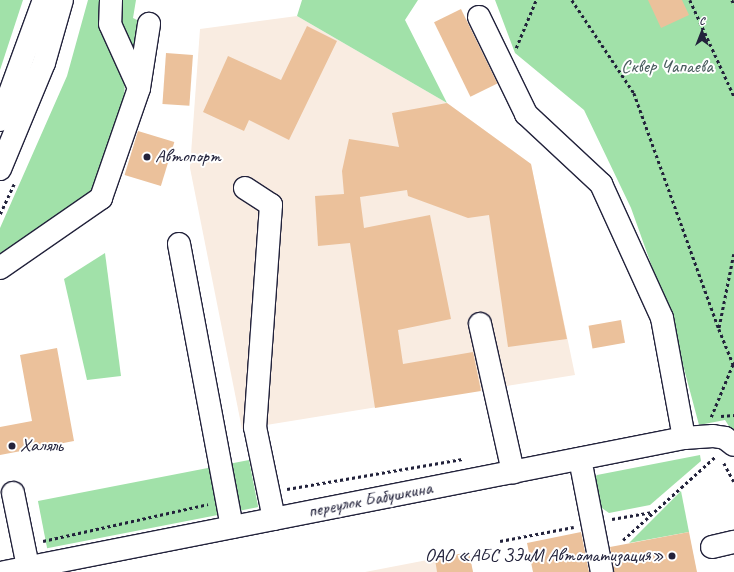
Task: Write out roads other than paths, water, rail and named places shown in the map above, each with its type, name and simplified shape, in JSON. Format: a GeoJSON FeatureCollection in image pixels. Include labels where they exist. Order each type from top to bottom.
{"type":"FeatureCollection","features":[{"type":"Feature","properties":{"kind":"main road"},"geometry":{"type":"LineString","coordinates":[[0,120],[44,0]]}},
{"type":"Feature","properties":{"kind":"main road"},"geometry":{"type":"LineString","coordinates":[[0,169],[44,63],[62,0]]}},
{"type":"Feature","properties":{"kind":"main road"},"geometry":{"type":"LineString","coordinates":[[111,0],[110,24],[140,88]]}},
{"type":"Feature","properties":{"kind":"main road"},"geometry":{"type":"LineString","coordinates":[[478,17],[526,114],[601,184],[662,318],[684,438]]}},
{"type":"Feature","properties":{"kind":"main road"},"geometry":{"type":"LineString","coordinates":[[0,268],[101,198],[140,88],[149,24]]}},
{"type":"Feature","properties":{"kind":"main road"},"geometry":{"type":"LineString","coordinates":[[245,188],[271,205],[255,427],[274,519]]}},
{"type":"Feature","properties":{"kind":"main road"},"geometry":{"type":"LineString","coordinates":[[179,244],[232,527]]}},
{"type":"Feature","properties":{"kind":"main road"},"geometry":{"type":"LineString","coordinates":[[480,324],[513,472]]}},
{"type":"Feature","properties":{"kind":"main road","name":"переулок Бабушкина"},"geometry":{"type":"LineString","coordinates":[[5,572],[684,438],[713,436],[725,438],[734,445]]}},
{"type":"Feature","properties":{"kind":"main road"},"geometry":{"type":"LineString","coordinates":[[580,459],[602,572]]}},
{"type":"Feature","properties":{"kind":"main road"},"geometry":{"type":"LineString","coordinates":[[13,493],[28,567]]}},
{"type":"Feature","properties":{"kind":"main road"},"geometry":{"type":"LineString","coordinates":[[712,547],[734,542]]}},
{"type":"Feature","properties":{"kind":"place","name":"Автопорт"},"geometry":{"type":"Point","coordinates":[147,157]}},
{"type":"Feature","properties":{"kind":"place","name":"Халяль"},"geometry":{"type":"Point","coordinates":[12,446]}},
{"type":"Feature","properties":{"kind":"place","name":"ОАО «АБС ЗЭиМ Автоматизация»"},"geometry":{"type":"Point","coordinates":[672,556]}},
{"type":"Feature","properties":{"kind":"park label","name":"Сквер Чапаева"},"geometry":{"type":"Point","coordinates":[667,67]}}]}
